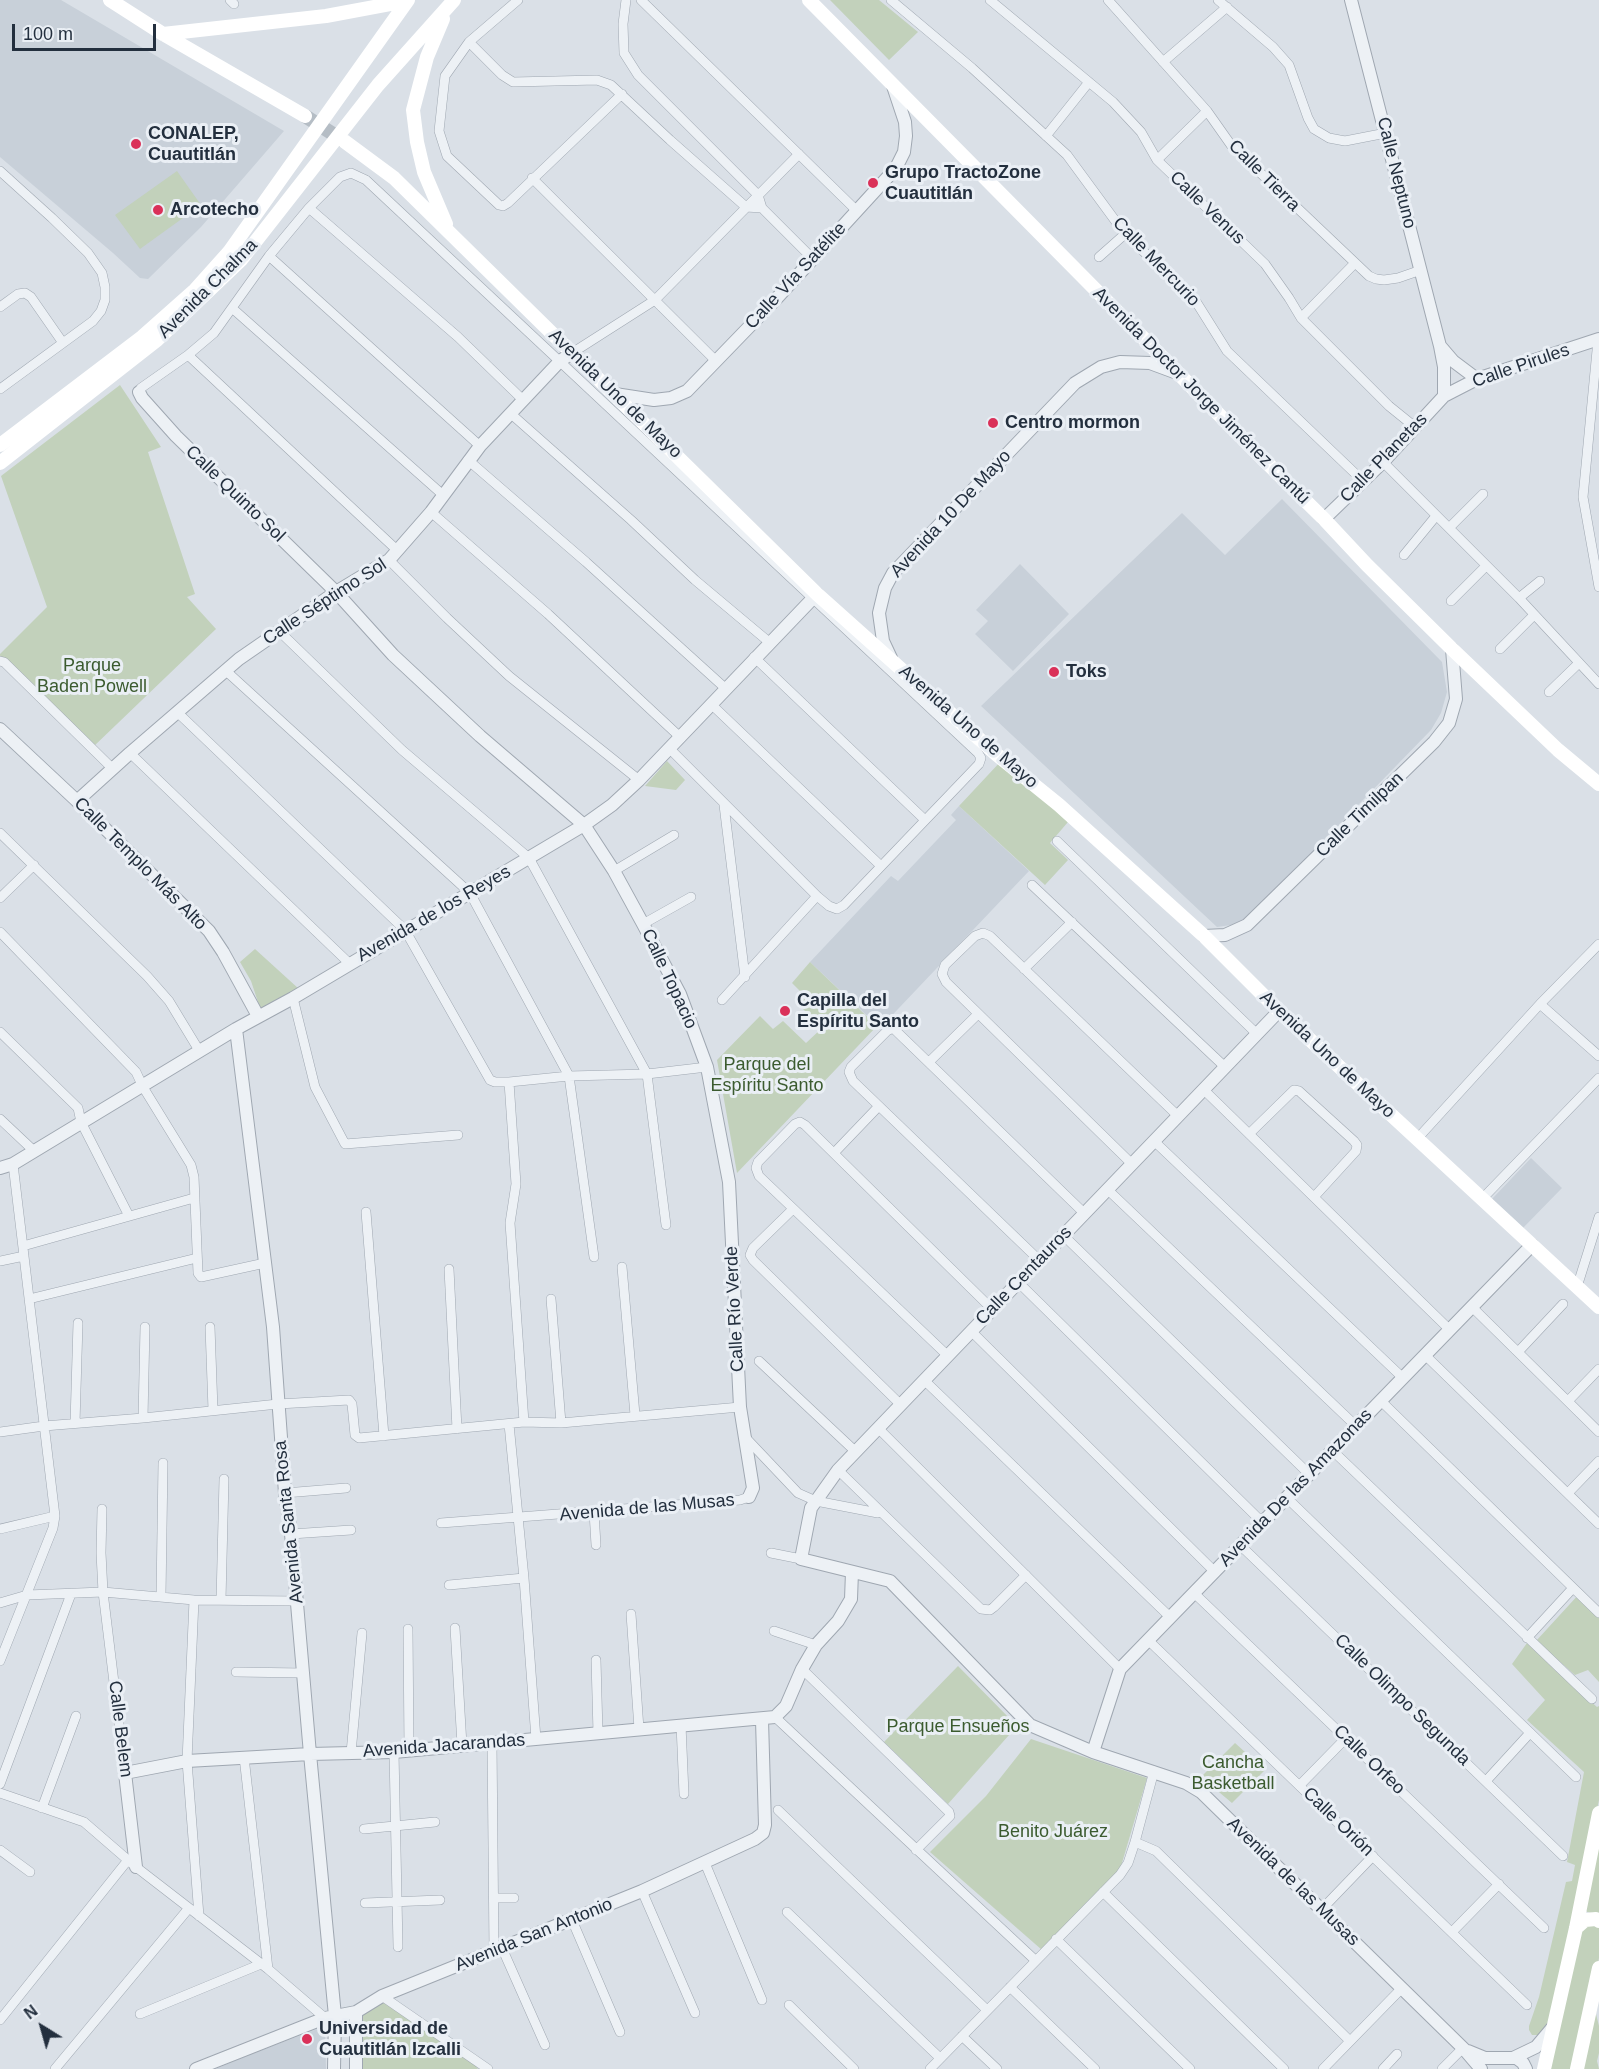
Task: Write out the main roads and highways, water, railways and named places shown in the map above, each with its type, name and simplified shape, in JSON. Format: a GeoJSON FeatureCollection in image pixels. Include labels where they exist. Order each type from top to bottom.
{"type":"FeatureCollection","features":[{"type":"Feature","properties":{"kind":"main road"},"geometry":{"type":"LineString","coordinates":[[110,0],[163,34],[305,116]]}},
{"type":"Feature","properties":{"kind":"main road"},"geometry":{"type":"LineString","coordinates":[[451,233],[436,204],[424,172],[413,110],[427,57],[454,0]]}},
{"type":"Feature","properties":{"kind":"main road","name":"Avenida Chalma"},"geometry":{"type":"LineString","coordinates":[[0,463],[157,340],[241,260],[378,85],[454,0]]}},
{"type":"Feature","properties":{"kind":"main road","name":"Avenida Doctor Jorge Jiménez Cantú"},"geometry":{"type":"LineString","coordinates":[[808,0],[1452,650],[1558,750],[1599,784]]}},
{"type":"Feature","properties":{"kind":"main road"},"geometry":{"type":"LineString","coordinates":[[163,34],[326,16],[407,1]]}},
{"type":"Feature","properties":{"kind":"main road","name":"Avenida Chalma"},"geometry":{"type":"LineString","coordinates":[[0,445],[142,337],[195,290],[229,252],[407,1]]}},
{"type":"Feature","properties":{"kind":"main road","name":"Avenida Uno de Mayo"},"geometry":{"type":"LineString","coordinates":[[344,141],[394,178],[451,233],[615,394],[815,596],[898,666],[973,741],[996,754],[1059,805],[1204,936],[1279,1011],[1599,1307]]}},
{"type":"Feature","properties":{"kind":"main road"},"geometry":{"type":"LineString","coordinates":[[229,252],[241,260]]}},
{"type":"Feature","properties":{"kind":"main road"},"geometry":{"type":"LineString","coordinates":[[1544,2069],[1599,1814]]}},
{"type":"Feature","properties":{"kind":"main road"},"geometry":{"type":"LineString","coordinates":[[1581,1902],[1587,1912],[1599,1916]]}},
{"type":"Feature","properties":{"kind":"main road"},"geometry":{"type":"LineString","coordinates":[[1576,1928],[1586,1920],[1599,1921]]}},
{"type":"Feature","properties":{"kind":"main road"},"geometry":{"type":"LineString","coordinates":[[1577,2069],[1599,1968]]}},
{"type":"Feature","properties":{"kind":"tunnel"},"geometry":{"type":"LineString","coordinates":[[305,116],[344,141]]}},
{"type":"Feature","properties":{"kind":"place","name":"CONALEP, Cuautitlán"},"geometry":{"type":"Point","coordinates":[136,144]}},
{"type":"Feature","properties":{"kind":"place","name":"Grupo TractoZone Cuautitlán"},"geometry":{"type":"Point","coordinates":[873,183]}},
{"type":"Feature","properties":{"kind":"place","name":"Arcotecho"},"geometry":{"type":"Point","coordinates":[158,210]}},
{"type":"Feature","properties":{"kind":"place","name":"Centro mormon"},"geometry":{"type":"Point","coordinates":[993,423]}},
{"type":"Feature","properties":{"kind":"place","name":"Toks"},"geometry":{"type":"Point","coordinates":[1054,672]}},
{"type":"Feature","properties":{"kind":"place","name":"Capilla del Espíritu Santo"},"geometry":{"type":"Point","coordinates":[785,1011]}},
{"type":"Feature","properties":{"kind":"place","name":"Universidad de Cuautitlán Izcalli"},"geometry":{"type":"Point","coordinates":[307,2039]}},
{"type":"Feature","properties":{"kind":"park label","name":"Parque Baden Powell"},"geometry":{"type":"Point","coordinates":[92,676]}},
{"type":"Feature","properties":{"kind":"park label","name":"Parque del Espíritu Santo"},"geometry":{"type":"Point","coordinates":[767,1075]}},
{"type":"Feature","properties":{"kind":"park label","name":"Parque Ensueños"},"geometry":{"type":"Point","coordinates":[958,1727]}},
{"type":"Feature","properties":{"kind":"park label","name":"Cancha Basketball"},"geometry":{"type":"Point","coordinates":[1233,1773]}},
{"type":"Feature","properties":{"kind":"park label","name":"Benito Juárez"},"geometry":{"type":"Point","coordinates":[1053,1832]}}]}
